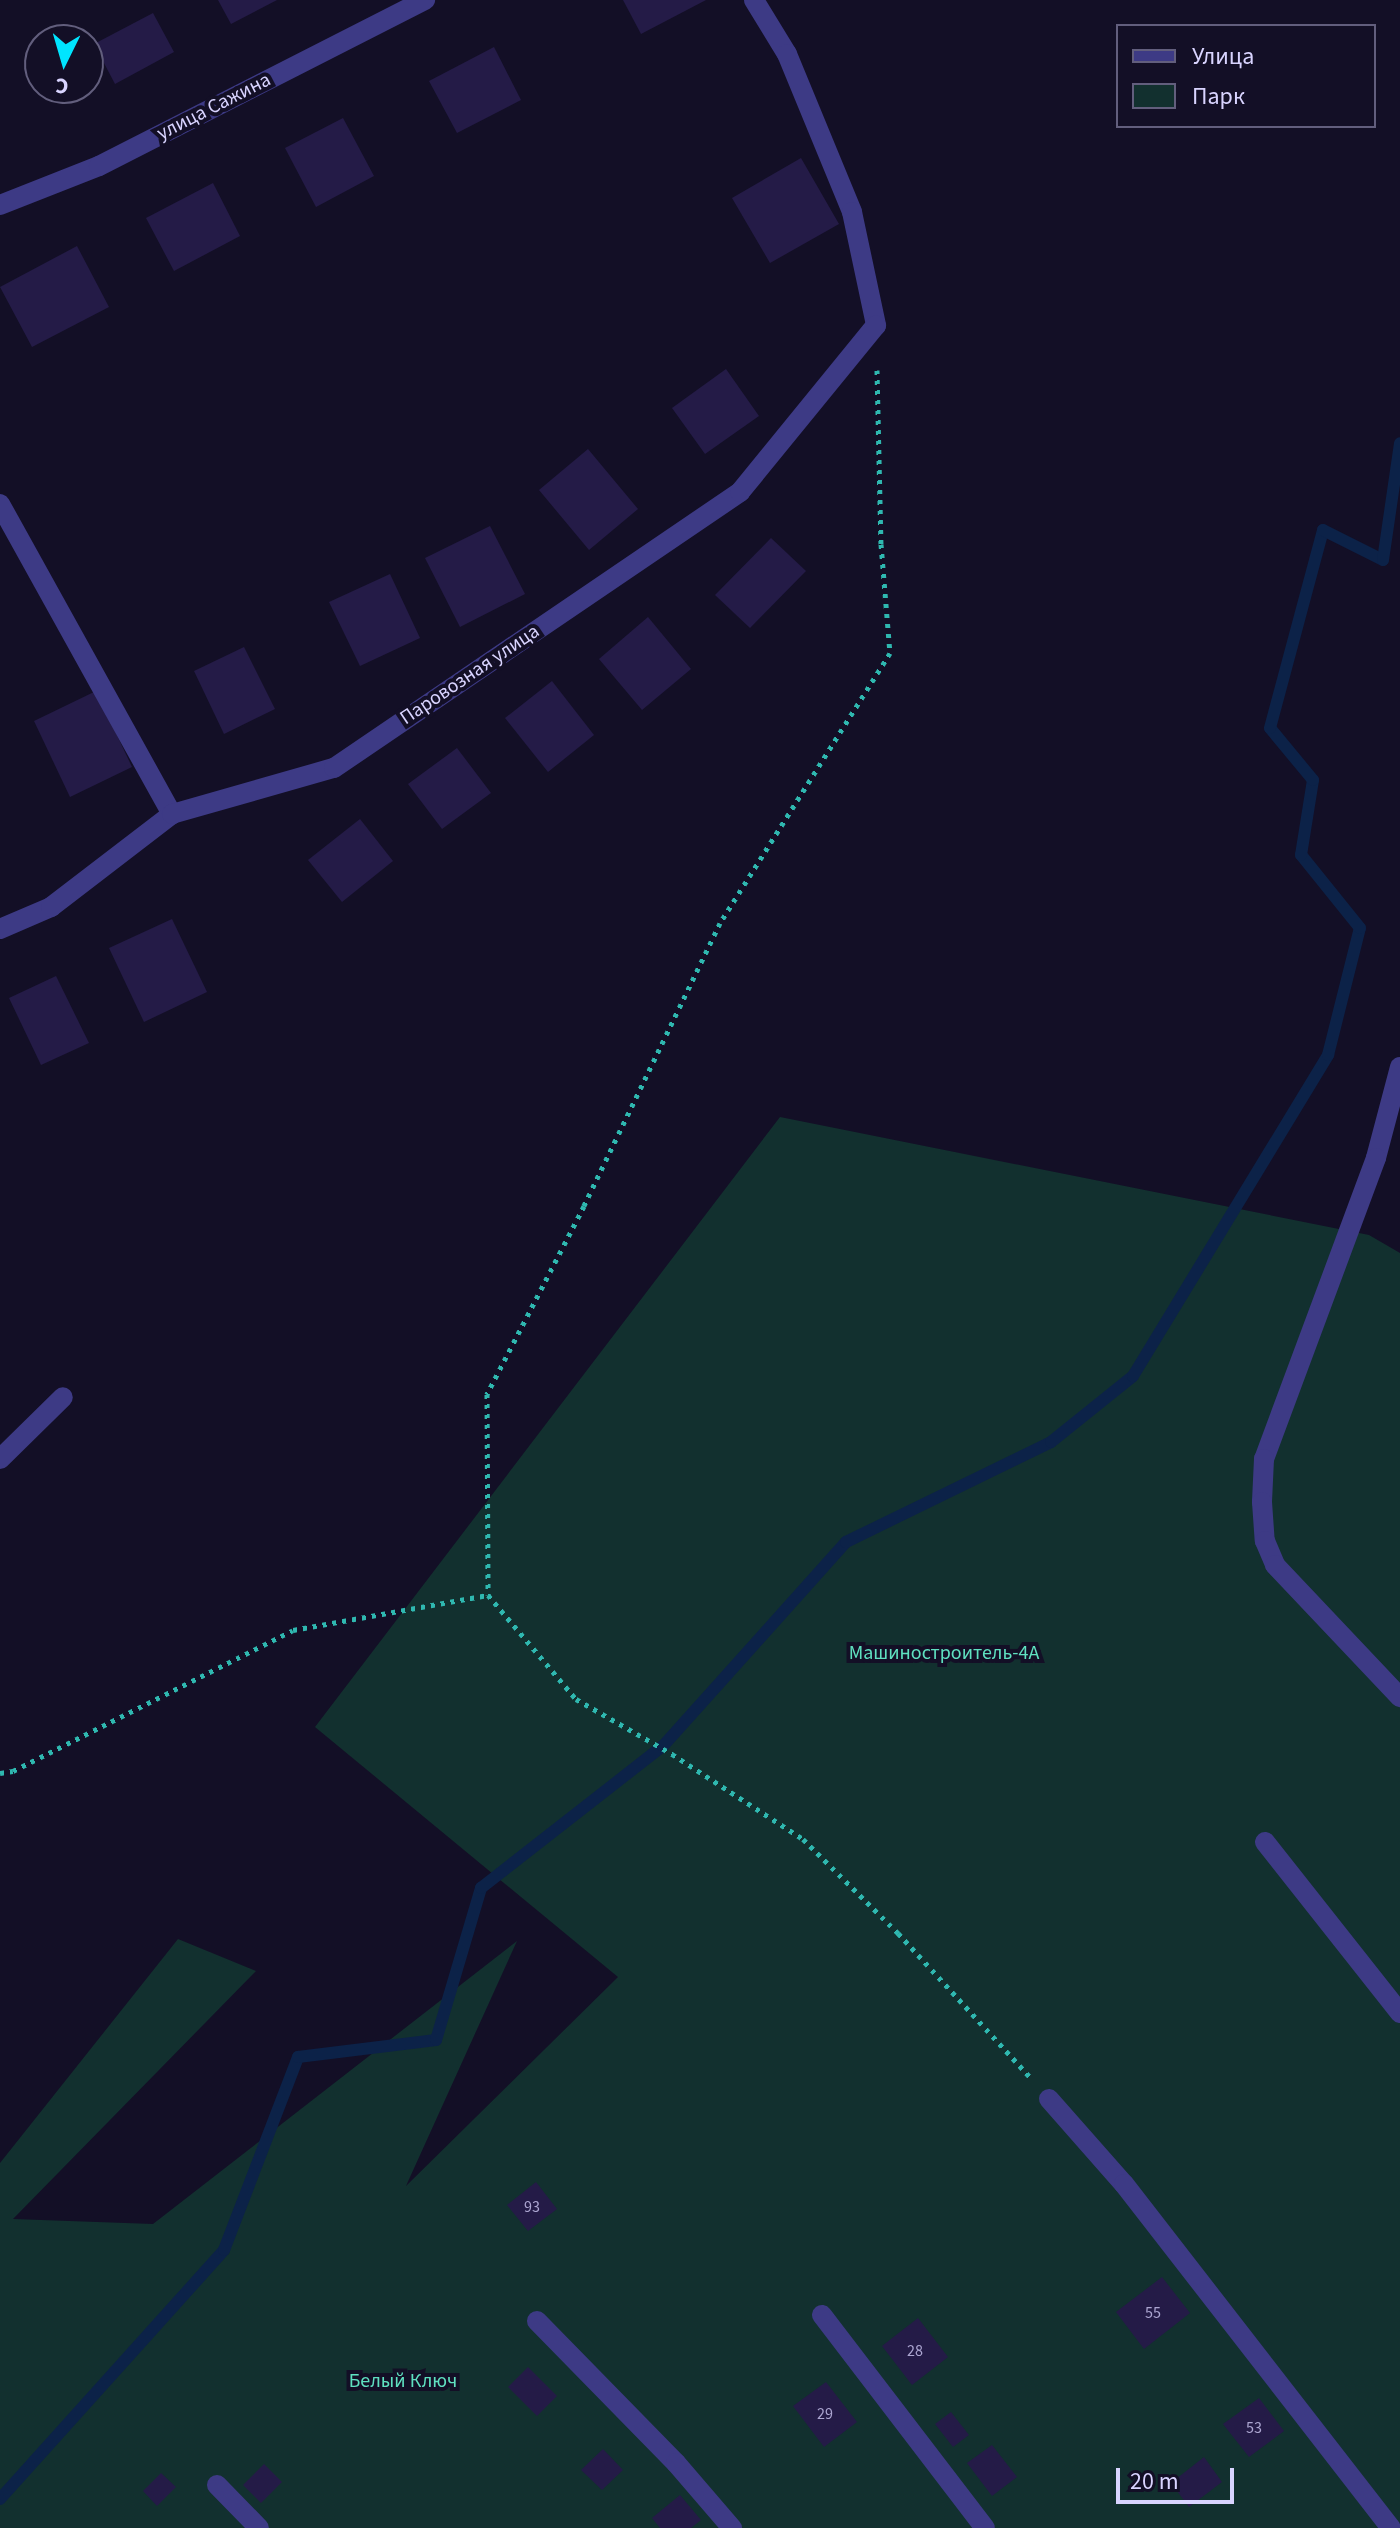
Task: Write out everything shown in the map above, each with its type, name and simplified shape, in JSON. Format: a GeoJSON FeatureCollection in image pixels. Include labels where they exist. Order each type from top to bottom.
{"type":"FeatureCollection","features":[{"type":"Feature","properties":{"kind":"street","name":"улица Сажина"},"geometry":{"type":"LineString","coordinates":[[0,205],[99,166],[425,0]]}},
{"type":"Feature","properties":{"kind":"street"},"geometry":{"type":"LineString","coordinates":[[754,0],[787,54],[852,212],[876,325]]}},
{"type":"Feature","properties":{"kind":"street","name":"Паровозная улица"},"geometry":{"type":"LineString","coordinates":[[0,929],[51,907],[172,814],[334,768],[740,492],[876,325]]}},
{"type":"Feature","properties":{"kind":"street"},"geometry":{"type":"LineString","coordinates":[[0,504],[172,814]]}},
{"type":"Feature","properties":{"kind":"street"},"geometry":{"type":"LineString","coordinates":[[1400,1067],[1376,1158],[1264,1459],[1262,1502],[1265,1541],[1275,1565],[1400,1697]]}},
{"type":"Feature","properties":{"kind":"street"},"geometry":{"type":"LineString","coordinates":[[0,1459],[63,1397]]}},
{"type":"Feature","properties":{"kind":"street"},"geometry":{"type":"LineString","coordinates":[[1265,1842],[1400,2013]]}},
{"type":"Feature","properties":{"kind":"street"},"geometry":{"type":"LineString","coordinates":[[1049,2099],[1124,2184],[1391,2528]]}},
{"type":"Feature","properties":{"kind":"street"},"geometry":{"type":"LineString","coordinates":[[822,2315],[985,2528]]}},
{"type":"Feature","properties":{"kind":"street"},"geometry":{"type":"LineString","coordinates":[[537,2321],[676,2463],[732,2528]]}},
{"type":"Feature","properties":{"kind":"street"},"geometry":{"type":"LineString","coordinates":[[217,2485],[259,2528]]}},
{"type":"Feature","properties":{"kind":"path"},"geometry":{"type":"LineString","coordinates":[[876,325],[881,544],[890,653],[720,923],[584,1206],[487,1394],[488,1595],[576,1699],[651,1741],[803,1839],[898,1933],[1049,2099]]}},
{"type":"Feature","properties":{"kind":"path"},"geometry":{"type":"LineString","coordinates":[[0,1773],[13,1771],[293,1630],[488,1595]]}},
{"type":"Feature","properties":{"kind":"green space","name":"Машиностроитель-4А"},"geometry":{"type":"Polygon","coordinates":[[[780,1117],[1369,1235],[1400,1253],[1400,2528],[0,2528],[0,2163],[178,1939],[256,1971],[13,2219],[153,2224],[517,1941],[406,2186],[618,1977],[315,1727],[780,1117]]]}},
{"type":"Feature","properties":{"kind":"building"},"geometry":{"type":"Polygon","coordinates":[[[218,0],[277,0],[231,24],[218,0]]]}},
{"type":"Feature","properties":{"kind":"building"},"geometry":{"type":"Polygon","coordinates":[[[623,0],[706,0],[641,34],[623,0]]]}},
{"type":"Feature","properties":{"kind":"building"},"geometry":{"type":"Polygon","coordinates":[[[153,13],[174,52],[115,84],[104,63],[104,39],[153,13]]]}},
{"type":"Feature","properties":{"kind":"building"},"geometry":{"type":"Polygon","coordinates":[[[494,47],[521,100],[457,133],[429,81],[494,47]]]}},
{"type":"Feature","properties":{"kind":"building"},"geometry":{"type":"Polygon","coordinates":[[[343,118],[374,176],[316,207],[285,148],[343,118]]]}},
{"type":"Feature","properties":{"kind":"building"},"geometry":{"type":"Polygon","coordinates":[[[801,158],[839,224],[770,263],[732,198],[801,158]]]}},
{"type":"Feature","properties":{"kind":"building"},"geometry":{"type":"Polygon","coordinates":[[[213,183],[240,236],[174,271],[146,218],[213,183]]]}},
{"type":"Feature","properties":{"kind":"building"},"geometry":{"type":"Polygon","coordinates":[[[77,246],[109,307],[32,347],[0,287],[77,246]]]}},
{"type":"Feature","properties":{"kind":"building"},"geometry":{"type":"Polygon","coordinates":[[[726,369],[759,416],[705,454],[672,408],[726,369]]]}},
{"type":"Feature","properties":{"kind":"building"},"geometry":{"type":"Polygon","coordinates":[[[588,449],[638,509],[589,550],[539,490],[588,449]]]}},
{"type":"Feature","properties":{"kind":"building"},"geometry":{"type":"Polygon","coordinates":[[[490,526],[525,594],[460,627],[425,558],[490,526]]]}},
{"type":"Feature","properties":{"kind":"building"},"geometry":{"type":"Polygon","coordinates":[[[771,538],[806,571],[750,628],[715,595],[771,538]]]}},
{"type":"Feature","properties":{"kind":"building"},"geometry":{"type":"Polygon","coordinates":[[[390,574],[420,638],[360,666],[329,602],[390,574]]]}},
{"type":"Feature","properties":{"kind":"building"},"geometry":{"type":"Polygon","coordinates":[[[648,617],[691,669],[642,710],[599,659],[648,617]]]}},
{"type":"Feature","properties":{"kind":"building"},"geometry":{"type":"Polygon","coordinates":[[[244,647],[275,709],[224,734],[194,671],[244,647]]]}},
{"type":"Feature","properties":{"kind":"building"},"geometry":{"type":"Polygon","coordinates":[[[552,681],[594,735],[548,772],[505,718],[552,681]]]}},
{"type":"Feature","properties":{"kind":"building"},"geometry":{"type":"Polygon","coordinates":[[[96,691],[132,767],[70,797],[34,721],[96,691]]]}},
{"type":"Feature","properties":{"kind":"building"},"geometry":{"type":"Polygon","coordinates":[[[457,748],[491,793],[442,829],[408,784],[457,748]]]}},
{"type":"Feature","properties":{"kind":"building"},"geometry":{"type":"Polygon","coordinates":[[[360,819],[393,861],[342,902],[308,860],[360,819]]]}},
{"type":"Feature","properties":{"kind":"building"},"geometry":{"type":"Polygon","coordinates":[[[172,919],[207,992],[144,1022],[109,948],[172,919]]]}},
{"type":"Feature","properties":{"kind":"building"},"geometry":{"type":"Polygon","coordinates":[[[56,976],[89,1043],[41,1065],[9,998],[56,976]]]}},
{"type":"Feature","properties":{"kind":"building"},"geometry":{"type":"Polygon","coordinates":[[[536,2182],[557,2209],[528,2231],[507,2205],[536,2182]]]}},
{"type":"Feature","properties":{"kind":"building"},"geometry":{"type":"Polygon","coordinates":[[[1162,2277],[1190,2313],[1144,2349],[1116,2312],[1162,2277]]]}},
{"type":"Feature","properties":{"kind":"building"},"geometry":{"type":"Polygon","coordinates":[[[918,2318],[948,2357],[912,2385],[882,2346],[918,2318]]]}},
{"type":"Feature","properties":{"kind":"building"},"geometry":{"type":"Polygon","coordinates":[[[528,2367],[557,2396],[537,2416],[508,2387],[528,2367]]]}},
{"type":"Feature","properties":{"kind":"building"},"geometry":{"type":"Polygon","coordinates":[[[826,2382],[857,2422],[824,2447],[793,2406],[826,2382]]]}},
{"type":"Feature","properties":{"kind":"building"},"geometry":{"type":"Polygon","coordinates":[[[1259,2398],[1284,2431],[1249,2457],[1223,2424],[1259,2398]]]}},
{"type":"Feature","properties":{"kind":"building"},"geometry":{"type":"Polygon","coordinates":[[[951,2412],[969,2435],[953,2447],[935,2424],[951,2412]]]}},
{"type":"Feature","properties":{"kind":"building"},"geometry":{"type":"Polygon","coordinates":[[[992,2445],[1017,2477],[992,2496],[967,2463],[992,2445]]]}},
{"type":"Feature","properties":{"kind":"building"},"geometry":{"type":"Polygon","coordinates":[[[603,2449],[623,2470],[602,2490],[581,2470],[603,2449]]]}},
{"type":"Feature","properties":{"kind":"building"},"geometry":{"type":"Polygon","coordinates":[[[1204,2457],[1222,2482],[1189,2507],[1171,2483],[1204,2457]]]}},
{"type":"Feature","properties":{"kind":"building"},"geometry":{"type":"Polygon","coordinates":[[[264,2464],[282,2482],[261,2503],[243,2485],[264,2464]]]}},
{"type":"Feature","properties":{"kind":"building"},"geometry":{"type":"Polygon","coordinates":[[[161,2473],[176,2487],[157,2506],[143,2491],[161,2473]]]}},
{"type":"Feature","properties":{"kind":"building"},"geometry":{"type":"Polygon","coordinates":[[[680,2495],[701,2520],[691,2528],[660,2528],[652,2518],[680,2495]]]}},
{"type":"Feature","properties":{"kind":"waterway"},"geometry":{"type":"LineString","coordinates":[[0,2499],[224,2250],[298,2057],[436,2040],[481,1888],[663,1746],[846,1542],[1051,1442],[1133,1376],[1328,1055],[1360,928],[1301,855],[1313,780],[1270,728],[1323,530],[1383,560],[1400,443]]}},
{"type":"Feature","properties":{"kind":"park label","name":"Белый Ключ"},"geometry":{"type":"Point","coordinates":[403,2381]}}]}
